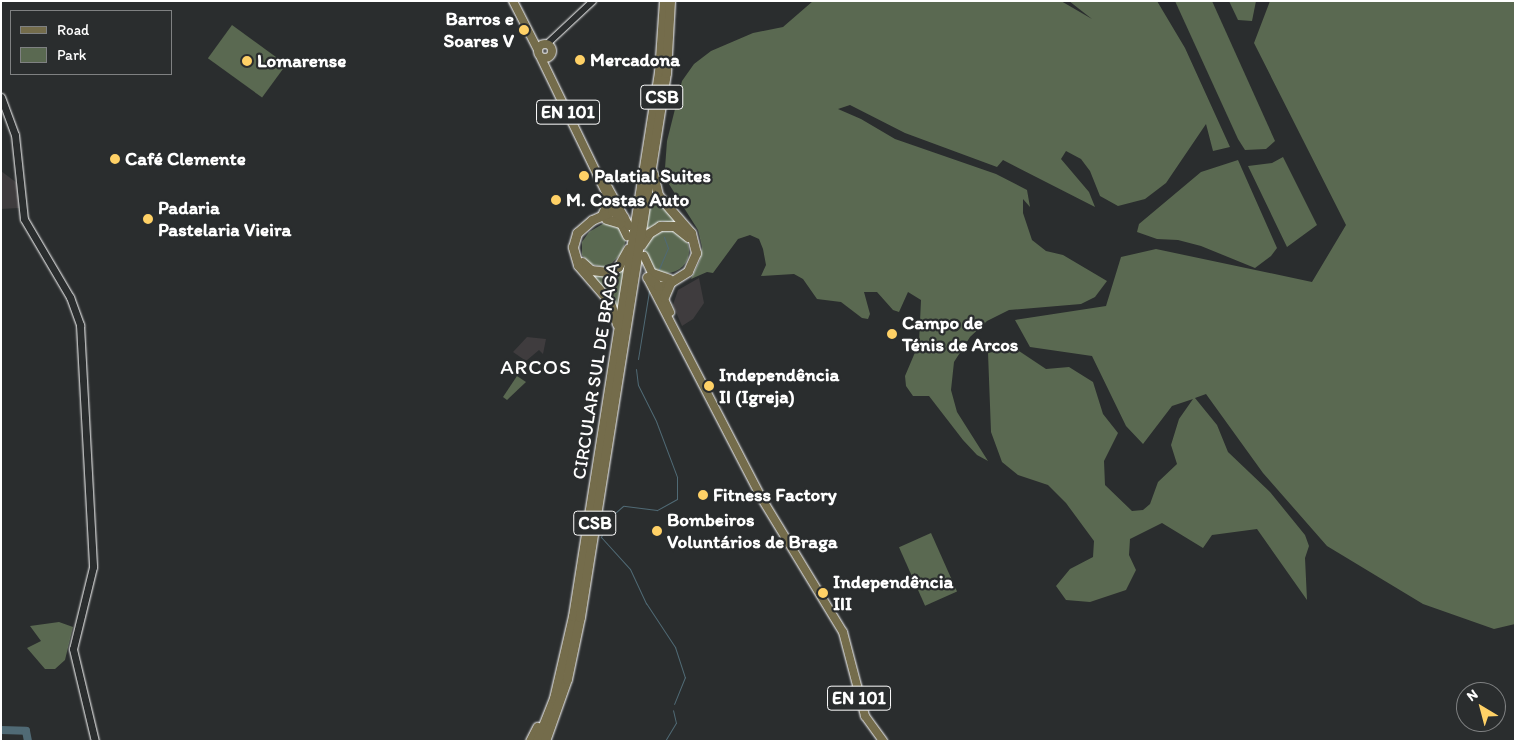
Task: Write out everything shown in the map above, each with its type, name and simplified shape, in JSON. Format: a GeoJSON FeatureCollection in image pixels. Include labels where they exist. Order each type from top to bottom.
{"type":"FeatureCollection","features":[{"type":"Feature","properties":{"kind":"highway","name":"CIRCULAR SUL DE BRAGA"},"geometry":{"type":"LineString","coordinates":[[620,343],[618,331],[630,238],[659,72],[664,1]]}},
{"type":"Feature","properties":{"kind":"highway","name":"CIRCULAR SUL DE BRAGA"},"geometry":{"type":"LineString","coordinates":[[545,741],[568,661],[620,343],[641,253],[666,73],[670,1]]}},
{"type":"Feature","properties":{"kind":"highway"},"geometry":{"type":"LineString","coordinates":[[650,275],[657,289],[691,267],[696,253],[695,243],[688,228],[658,195],[652,164]]}},
{"type":"Feature","properties":{"kind":"highway"},"geometry":{"type":"LineString","coordinates":[[604,217],[609,199]]}},
{"type":"Feature","properties":{"kind":"highway"},"geometry":{"type":"LineString","coordinates":[[624,222],[616,208],[586,230],[578,242],[578,255],[588,268],[599,273],[613,270],[625,258],[630,238]]}},
{"type":"Feature","properties":{"kind":"highway"},"geometry":{"type":"LineString","coordinates":[[618,331],[610,302],[578,265],[573,252],[580,229],[604,217],[624,222]]}},
{"type":"Feature","properties":{"kind":"highway"},"geometry":{"type":"LineString","coordinates":[[641,253],[649,233],[660,226],[674,226],[685,232],[692,245],[691,258],[686,267],[669,281],[664,297]]}},
{"type":"Feature","properties":{"kind":"highway"},"geometry":{"type":"LineString","coordinates":[[650,275],[669,281]]}},
{"type":"Feature","properties":{"kind":"highway","name":"CIRCULAR SUL DE BRAGA"},"geometry":{"type":"LineString","coordinates":[[537,741],[568,661]]}},
{"type":"Feature","properties":{"kind":"highway"},"geometry":{"type":"LineString","coordinates":[[530,741],[568,661]]}},
{"type":"Feature","properties":{"kind":"main road"},"geometry":{"type":"LineString","coordinates":[[513,1],[531,39],[545,50]]}},
{"type":"Feature","properties":{"kind":"main road","name":"EN 101"},"geometry":{"type":"LineString","coordinates":[[545,50],[548,71],[616,208]]}},
{"type":"Feature","properties":{"kind":"main road"},"geometry":{"type":"LineString","coordinates":[[1,97],[15,135],[23,210],[30,235],[64,288],[80,325],[93,554],[89,593],[73,649],[94,741]]}},
{"type":"Feature","properties":{"kind":"main road","name":"EN 101"},"geometry":{"type":"LineString","coordinates":[[596,168],[609,199],[616,208]]}},
{"type":"Feature","properties":{"kind":"main road"},"geometry":{"type":"LineString","coordinates":[[624,222],[630,238]]}},
{"type":"Feature","properties":{"kind":"main road"},"geometry":{"type":"LineString","coordinates":[[641,253],[650,275]]}},
{"type":"Feature","properties":{"kind":"main road","name":"EN 101"},"geometry":{"type":"LineString","coordinates":[[657,289],[664,297],[679,335]]}},
{"type":"Feature","properties":{"kind":"main road","name":"EN 101"},"geometry":{"type":"LineString","coordinates":[[657,289],[762,499],[830,610],[850,649],[865,716],[883,741]]}},
{"type":"Feature","properties":{"kind":"street"},"geometry":{"type":"LineString","coordinates":[[545,50],[593,1]]}},
{"type":"Feature","properties":{"kind":"shaded area"},"geometry":{"type":"Polygon","coordinates":[[[1,171],[17,183],[19,208],[1,209],[1,171]]]}},
{"type":"Feature","properties":{"kind":"shaded area"},"geometry":{"type":"Polygon","coordinates":[[[699,278],[704,303],[693,319],[682,326],[673,305],[678,290],[699,278]]]}},
{"type":"Feature","properties":{"kind":"shaded area"},"geometry":{"type":"Polygon","coordinates":[[[527,337],[546,339],[543,354],[539,350],[526,361],[513,352],[527,337]]]}},
{"type":"Feature","properties":{"kind":"green space"},"geometry":{"type":"Polygon","coordinates":[[[813,1],[1061,1],[1092,19],[1069,1],[1157,1],[1185,48],[1230,147],[1213,151],[1206,124],[1166,183],[1145,199],[1118,206],[1100,196],[1090,171],[1081,159],[1066,151],[1061,159],[1089,192],[1095,207],[1003,160],[997,167],[905,133],[850,105],[838,109],[861,119],[895,139],[996,174],[1027,190],[1030,207],[1023,199],[1023,213],[1032,240],[1046,251],[1063,255],[1107,281],[1095,297],[1081,304],[1009,310],[987,321],[970,337],[954,362],[951,390],[957,412],[988,461],[977,455],[963,440],[929,396],[913,396],[906,386],[905,376],[919,343],[921,300],[908,292],[899,312],[893,310],[877,292],[864,292],[870,314],[868,319],[862,318],[841,302],[817,299],[803,279],[794,274],[761,276],[766,265],[763,249],[759,239],[750,235],[738,239],[713,273],[707,272],[691,279],[700,260],[702,247],[698,230],[667,181],[665,168],[667,141],[682,81],[694,64],[711,51],[753,33],[783,27],[813,1]]]}},
{"type":"Feature","properties":{"kind":"green space"},"geometry":{"type":"Polygon","coordinates":[[[1175,1],[1212,1],[1275,141],[1266,149],[1245,150],[1238,139],[1175,1]]]}},
{"type":"Feature","properties":{"kind":"green space"},"geometry":{"type":"Polygon","coordinates":[[[1229,1],[1256,1],[1252,21],[1238,20],[1229,1]]]}},
{"type":"Feature","properties":{"kind":"green space"},"geometry":{"type":"Polygon","coordinates":[[[1270,1],[1515,1],[1515,624],[1494,629],[1423,604],[1327,546],[1263,473],[1206,394],[1195,398],[1217,425],[1228,452],[1270,492],[1305,535],[1309,546],[1305,558],[1307,600],[1257,529],[1212,535],[1203,548],[1162,523],[1130,539],[1129,555],[1136,570],[1126,590],[1090,602],[1066,600],[1056,586],[1070,569],[1093,557],[1094,541],[1066,503],[1048,485],[1018,475],[1002,462],[991,432],[988,353],[1007,349],[1019,351],[1046,369],[1069,367],[1093,382],[1103,414],[1118,433],[1104,461],[1105,485],[1132,511],[1143,510],[1150,504],[1158,482],[1177,464],[1171,445],[1179,419],[1193,399],[1172,406],[1143,444],[1126,426],[1092,356],[1030,347],[1015,320],[1106,306],[1121,257],[1156,249],[1312,282],[1346,225],[1254,43],[1270,1]]]}},
{"type":"Feature","properties":{"kind":"green space","name":"Lomarense"},"geometry":{"type":"Polygon","coordinates":[[[232,25],[286,64],[262,98],[208,58],[232,25]]]}},
{"type":"Feature","properties":{"kind":"green space"},"geometry":{"type":"Polygon","coordinates":[[[1283,157],[1317,225],[1287,247],[1248,166],[1272,163],[1283,157]]]}},
{"type":"Feature","properties":{"kind":"green space"},"geometry":{"type":"Polygon","coordinates":[[[1238,160],[1277,248],[1271,256],[1255,268],[1201,246],[1178,240],[1157,239],[1137,232],[1139,224],[1201,172],[1238,160]]]}},
{"type":"Feature","properties":{"kind":"green space"},"geometry":{"type":"Polygon","coordinates":[[[652,185],[678,224],[662,221],[645,230],[652,185]]]}},
{"type":"Feature","properties":{"kind":"green space"},"geometry":{"type":"Polygon","coordinates":[[[606,222],[618,225],[626,238],[621,254],[611,264],[604,267],[590,264],[582,255],[582,242],[589,232],[606,222]]]}},
{"type":"Feature","properties":{"kind":"green space"},"geometry":{"type":"Polygon","coordinates":[[[667,229],[679,233],[685,239],[689,251],[685,263],[679,269],[667,273],[655,269],[649,263],[645,251],[649,239],[655,233],[667,229]]]}},
{"type":"Feature","properties":{"kind":"green space"},"geometry":{"type":"Polygon","coordinates":[[[626,259],[618,311],[608,291],[587,272],[611,275],[626,259]]]}},
{"type":"Feature","properties":{"kind":"green space"},"geometry":{"type":"Polygon","coordinates":[[[517,376],[526,382],[507,400],[503,397],[517,376]]]}},
{"type":"Feature","properties":{"kind":"green space"},"geometry":{"type":"Polygon","coordinates":[[[931,533],[957,591],[925,606],[899,547],[931,533]]]}},
{"type":"Feature","properties":{"kind":"green space"},"geometry":{"type":"Polygon","coordinates":[[[59,622],[73,627],[65,660],[55,669],[45,669],[27,648],[41,641],[30,626],[59,622]]]}},
{"type":"Feature","properties":{"kind":"waterway"},"geometry":{"type":"LineString","coordinates":[[659,269],[668,248],[664,237]]}},
{"type":"Feature","properties":{"kind":"waterway"},"geometry":{"type":"LineString","coordinates":[[638,359],[649,291]]}},
{"type":"Feature","properties":{"kind":"waterway"},"geometry":{"type":"LineString","coordinates":[[636,369],[638,385],[656,421],[677,477],[677,499],[657,510],[623,506],[609,518],[601,537],[630,569],[646,603],[675,647],[685,677],[674,704]]}},
{"type":"Feature","properties":{"kind":"waterway"},"geometry":{"type":"LineString","coordinates":[[665,741],[676,723],[673,710]]}},
{"type":"Feature","properties":{"kind":"waterway"},"geometry":{"type":"LineString","coordinates":[[1,730],[26,731],[28,741]]}},
{"type":"Feature","properties":{"kind":"tunnel"},"geometry":{"type":"LineString","coordinates":[[636,254],[647,277]]}},
{"type":"Feature","properties":{"kind":"place","name":"Barros e Soares V"},"geometry":{"type":"Point","coordinates":[524,30]}},
{"type":"Feature","properties":{"kind":"place","name":"Mercadona"},"geometry":{"type":"Point","coordinates":[580,60]}},
{"type":"Feature","properties":{"kind":"place","name":"Lomarense"},"geometry":{"type":"Point","coordinates":[247,61]}},
{"type":"Feature","properties":{"kind":"place","name":"Café Clemente"},"geometry":{"type":"Point","coordinates":[115,159]}},
{"type":"Feature","properties":{"kind":"place","name":"Palatial Suites"},"geometry":{"type":"Point","coordinates":[584,176]}},
{"type":"Feature","properties":{"kind":"place","name":"M. Costas Auto"},"geometry":{"type":"Point","coordinates":[556,200]}},
{"type":"Feature","properties":{"kind":"place","name":"Padaria Pastelaria Vieira"},"geometry":{"type":"Point","coordinates":[148,219]}},
{"type":"Feature","properties":{"kind":"place","name":"Campo de Ténis de Arcos"},"geometry":{"type":"Point","coordinates":[892,334]}},
{"type":"Feature","properties":{"kind":"place","name":"Independência II (Igreja)"},"geometry":{"type":"Point","coordinates":[709,386]}},
{"type":"Feature","properties":{"kind":"place","name":"Fitness Factory"},"geometry":{"type":"Point","coordinates":[703,495]}},
{"type":"Feature","properties":{"kind":"place","name":"Bombeiros Voluntários de Braga"},"geometry":{"type":"Point","coordinates":[657,531]}},
{"type":"Feature","properties":{"kind":"place","name":"Independência III"},"geometry":{"type":"Point","coordinates":[823,593]}},
{"type":"Feature","properties":{"kind":"district","name":"ARCOS"},"geometry":{"type":"Point","coordinates":[536,367]}}]}
